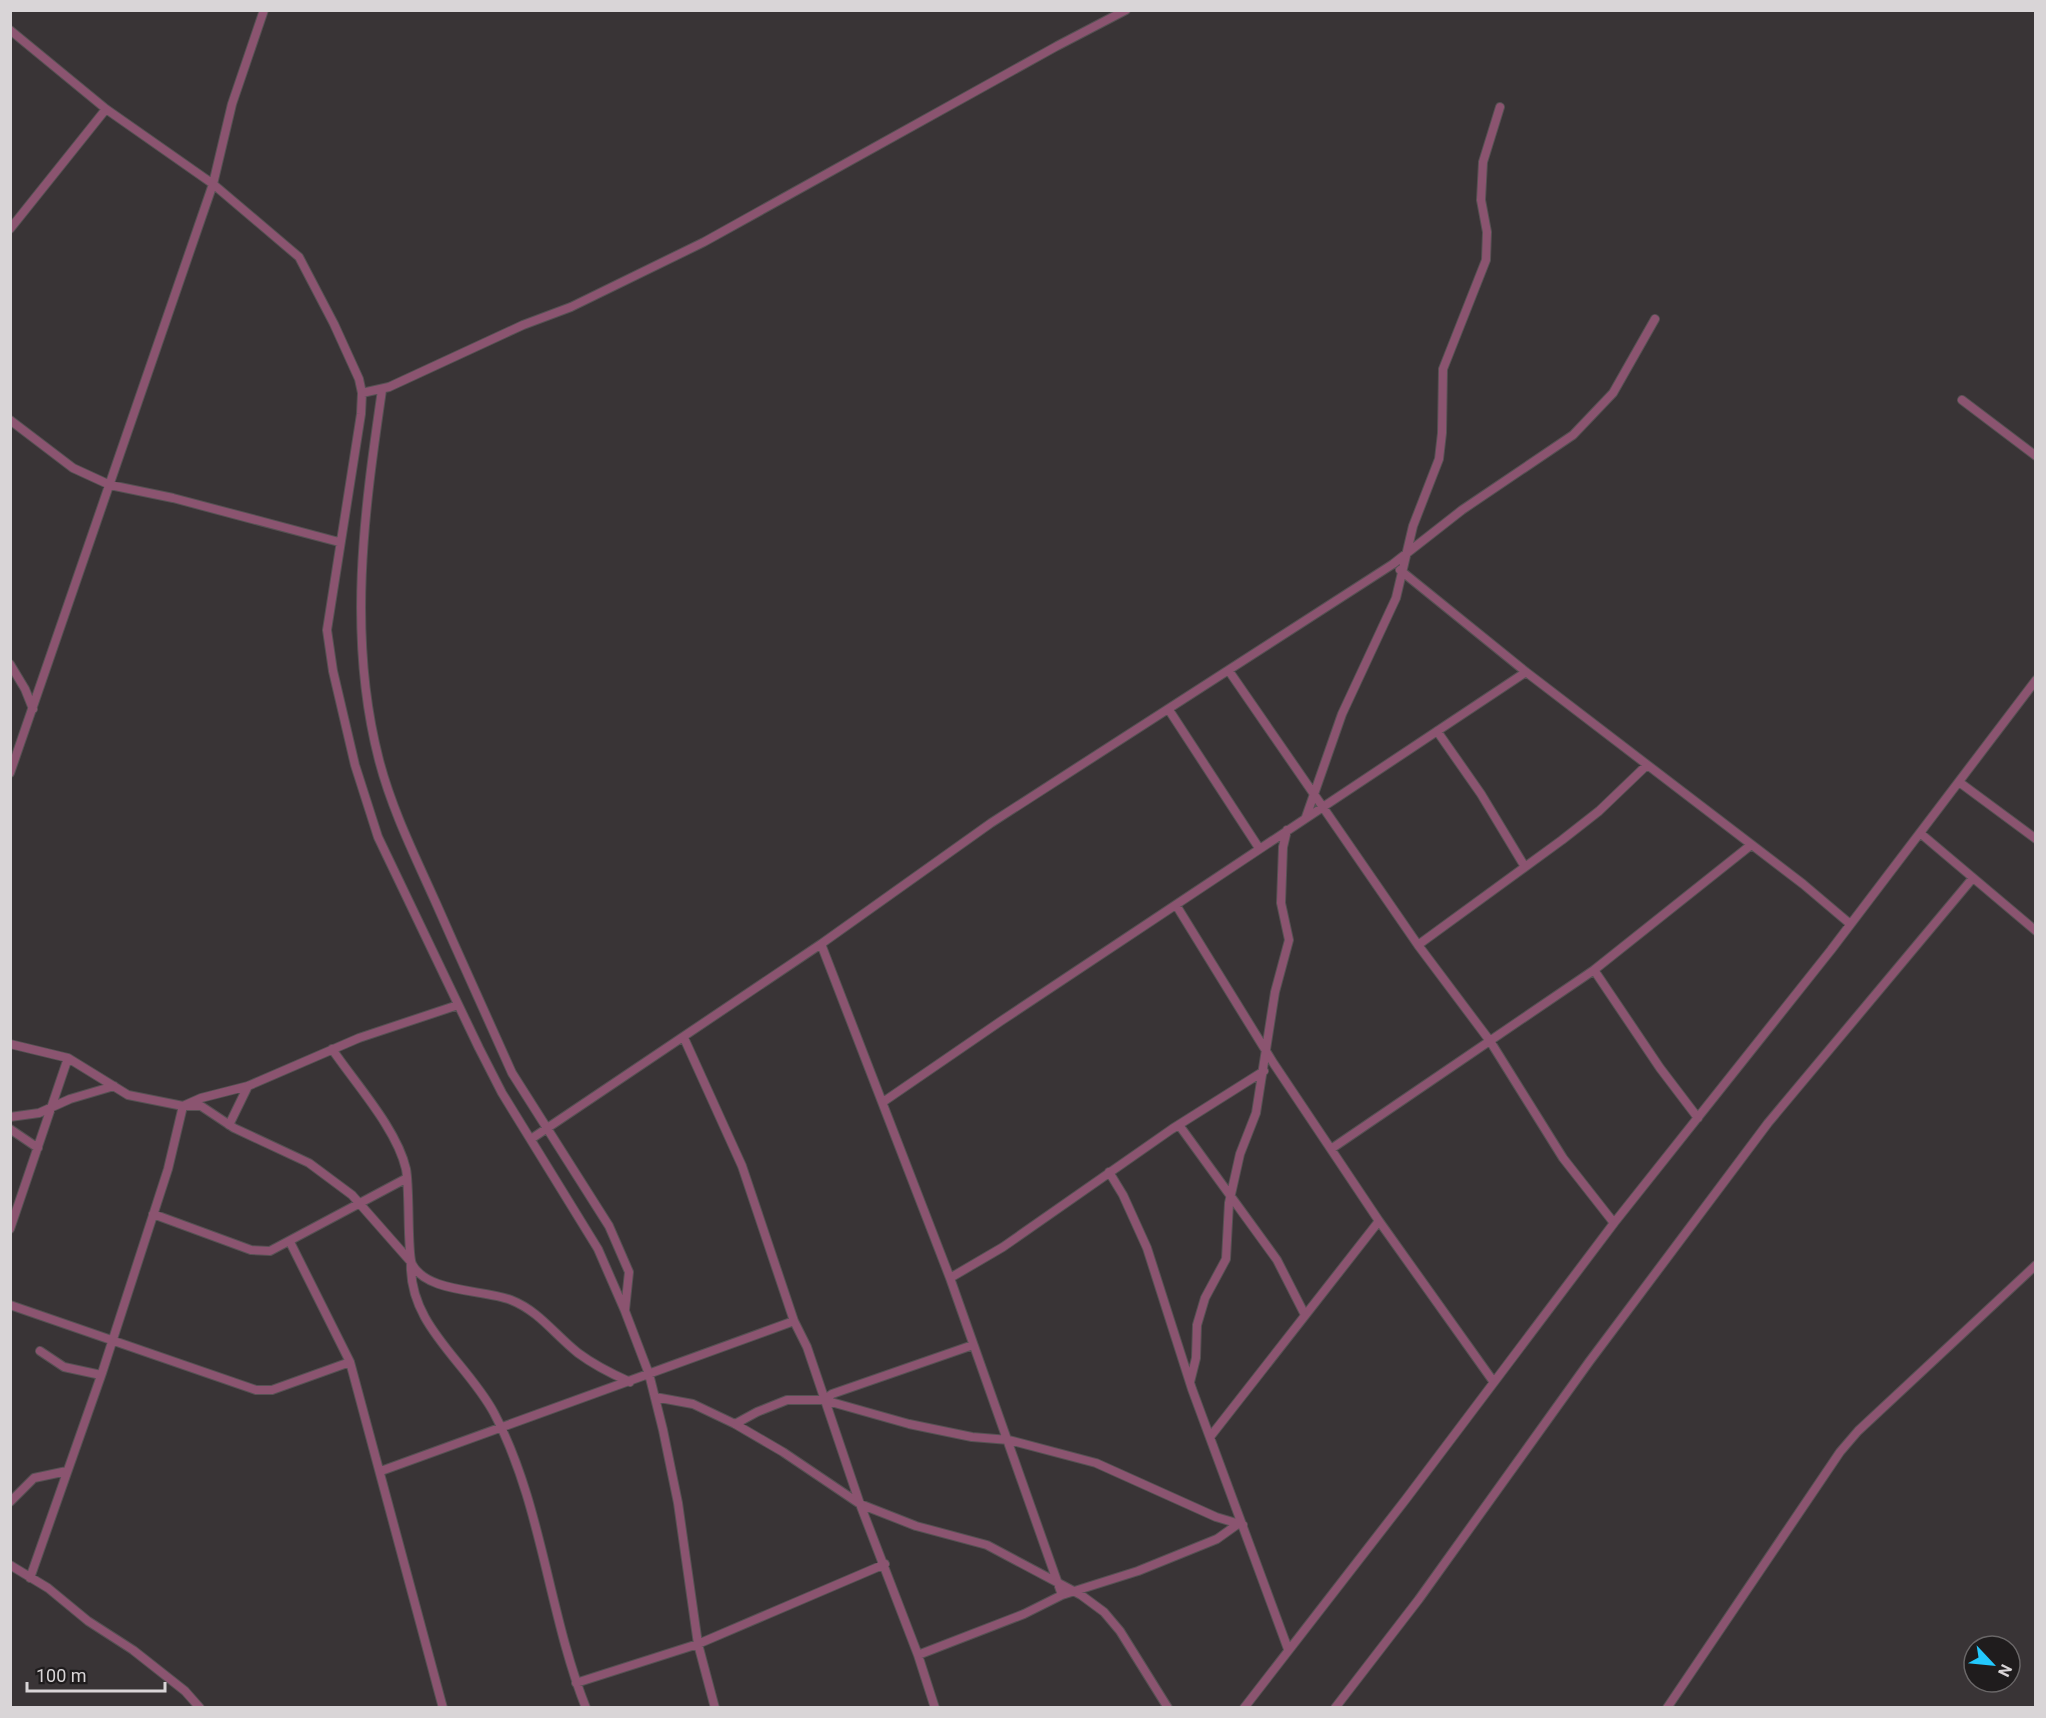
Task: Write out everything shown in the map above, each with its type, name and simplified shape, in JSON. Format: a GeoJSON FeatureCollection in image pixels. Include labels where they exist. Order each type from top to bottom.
{"type":"FeatureCollection","features":[{"type":"Feature","properties":{"kind":"street"},"geometry":{"type":"LineString","coordinates":[[10,773],[213,184],[232,104],[264,10]]}},
{"type":"Feature","properties":{"kind":"street"},"geometry":{"type":"LineString","coordinates":[[362,393],[382,390],[523,325],[571,307],[704,242],[1126,10]]}},
{"type":"Feature","properties":{"kind":"street"},"geometry":{"type":"LineString","coordinates":[[10,30],[106,109],[213,184],[299,257],[339,334],[359,379],[362,393],[327,630],[333,671],[355,765],[378,837],[458,1005],[502,1093],[597,1249],[625,1311],[655,1396],[678,1503],[698,1644],[715,1707]]}},
{"type":"Feature","properties":{"kind":"street"},"geometry":{"type":"LineString","coordinates":[[1306,817],[1342,714],[1396,598],[1415,518],[1438,459],[1442,433],[1443,369],[1486,260],[1487,232],[1482,200],[1483,162],[1500,107]]}},
{"type":"Feature","properties":{"kind":"street"},"geometry":{"type":"LineString","coordinates":[[10,228],[106,109]]}},
{"type":"Feature","properties":{"kind":"street"},"geometry":{"type":"LineString","coordinates":[[531,1138],[684,1038],[991,823],[1393,564],[1462,510],[1573,435],[1593,417],[1613,393],[1654,319]]}},
{"type":"Feature","properties":{"kind":"street"},"geometry":{"type":"LineString","coordinates":[[382,390],[364,521],[359,587],[363,666],[379,760],[405,838],[512,1073],[592,1195],[624,1256],[629,1272],[625,1311]]}},
{"type":"Feature","properties":{"kind":"street"},"geometry":{"type":"LineString","coordinates":[[1962,400],[2036,456]]}},
{"type":"Feature","properties":{"kind":"street"},"geometry":{"type":"LineString","coordinates":[[10,420],[73,468],[110,485],[173,498],[339,542]]}},
{"type":"Feature","properties":{"kind":"street"},"geometry":{"type":"LineString","coordinates":[[1393,564],[1526,672],[1849,923]]}},
{"type":"Feature","properties":{"kind":"street"},"geometry":{"type":"LineString","coordinates":[[10,664],[25,689],[33,710]]}},
{"type":"Feature","properties":{"kind":"street"},"geometry":{"type":"LineString","coordinates":[[1229,670],[1324,805],[1418,945],[1490,1041],[1563,1158],[1614,1223]]}},
{"type":"Feature","properties":{"kind":"street"},"geometry":{"type":"LineString","coordinates":[[883,1102],[1259,848],[1526,672]]}},
{"type":"Feature","properties":{"kind":"street"},"geometry":{"type":"LineString","coordinates":[[1244,1707],[1407,1499],[1493,1381],[1614,1223],[1920,833],[2036,680]]}},
{"type":"Feature","properties":{"kind":"street"},"geometry":{"type":"LineString","coordinates":[[1169,710],[1259,848]]}},
{"type":"Feature","properties":{"kind":"street"},"geometry":{"type":"LineString","coordinates":[[1437,731],[1481,794],[1525,867]]}},
{"type":"Feature","properties":{"kind":"street"},"geometry":{"type":"LineString","coordinates":[[1418,945],[1599,811],[1647,765]]}},
{"type":"Feature","properties":{"kind":"street"},"geometry":{"type":"LineString","coordinates":[[1959,782],[2036,839]]}},
{"type":"Feature","properties":{"kind":"street"},"geometry":{"type":"LineString","coordinates":[[1190,1382],[1196,1358],[1197,1325],[1205,1298],[1226,1259],[1227,1212],[1240,1154],[1256,1113],[1275,992],[1289,940],[1281,903],[1283,846],[1287,830]]}},
{"type":"Feature","properties":{"kind":"street"},"geometry":{"type":"LineString","coordinates":[[1920,833],[2036,931]]}},
{"type":"Feature","properties":{"kind":"street"},"geometry":{"type":"LineString","coordinates":[[1331,1149],[1594,970],[1751,845]]}},
{"type":"Feature","properties":{"kind":"street"},"geometry":{"type":"LineString","coordinates":[[1335,1707],[1419,1599],[1589,1362],[1768,1123],[1972,879]]}},
{"type":"Feature","properties":{"kind":"street"},"geometry":{"type":"LineString","coordinates":[[1176,905],[1274,1064],[1379,1221],[1493,1381]]}},
{"type":"Feature","properties":{"kind":"street"},"geometry":{"type":"LineString","coordinates":[[821,944],[950,1278],[972,1346],[1009,1440],[1062,1595]]}},
{"type":"Feature","properties":{"kind":"street"},"geometry":{"type":"LineString","coordinates":[[1594,970],[1660,1068],[1698,1118]]}},
{"type":"Feature","properties":{"kind":"street"},"geometry":{"type":"LineString","coordinates":[[183,1106],[201,1098],[248,1086],[358,1038],[458,1005]]}},
{"type":"Feature","properties":{"kind":"street"},"geometry":{"type":"LineString","coordinates":[[684,1038],[742,1166],[794,1321],[807,1347],[860,1504],[885,1564],[934,1707]]}},
{"type":"Feature","properties":{"kind":"street"},"geometry":{"type":"LineString","coordinates":[[10,1044],[68,1058],[134,1096],[183,1106],[201,1106],[229,1125],[309,1163],[352,1195],[429,1281],[487,1292],[514,1301],[534,1312],[578,1353],[630,1382]]}},
{"type":"Feature","properties":{"kind":"street"},"geometry":{"type":"LineString","coordinates":[[332,1049],[388,1131],[402,1159],[407,1178],[411,1285],[424,1318],[486,1401],[501,1429],[523,1488],[576,1683],[586,1707]]}},
{"type":"Feature","properties":{"kind":"street"},"geometry":{"type":"LineString","coordinates":[[10,1229],[68,1058]]}},
{"type":"Feature","properties":{"kind":"street"},"geometry":{"type":"LineString","coordinates":[[950,1278],[1003,1247],[1109,1172],[1274,1064]]}},
{"type":"Feature","properties":{"kind":"street"},"geometry":{"type":"LineString","coordinates":[[10,1117],[30,1116],[88,1092],[114,1086]]}},
{"type":"Feature","properties":{"kind":"street"},"geometry":{"type":"LineString","coordinates":[[229,1125],[248,1086]]}},
{"type":"Feature","properties":{"kind":"street"},"geometry":{"type":"LineString","coordinates":[[30,1578],[102,1376],[168,1168],[183,1106]]}},
{"type":"Feature","properties":{"kind":"street"},"geometry":{"type":"LineString","coordinates":[[1179,1125],[1277,1260],[1305,1315]]}},
{"type":"Feature","properties":{"kind":"street"},"geometry":{"type":"LineString","coordinates":[[10,1129],[38,1148]]}},
{"type":"Feature","properties":{"kind":"street"},"geometry":{"type":"LineString","coordinates":[[1109,1172],[1123,1195],[1147,1248],[1190,1382],[1240,1525],[1288,1649]]}},
{"type":"Feature","properties":{"kind":"street"},"geometry":{"type":"LineString","coordinates":[[153,1214],[250,1250],[270,1251],[407,1178]]}},
{"type":"Feature","properties":{"kind":"street"},"geometry":{"type":"LineString","coordinates":[[1210,1437],[1379,1221]]}},
{"type":"Feature","properties":{"kind":"street"},"geometry":{"type":"LineString","coordinates":[[290,1242],[350,1362],[443,1707]]}},
{"type":"Feature","properties":{"kind":"street"},"geometry":{"type":"LineString","coordinates":[[1667,1707],[1780,1536],[1840,1452],[1858,1431],[2036,1265]]}},
{"type":"Feature","properties":{"kind":"street"},"geometry":{"type":"LineString","coordinates":[[10,1305],[256,1390],[272,1390],[350,1362]]}},
{"type":"Feature","properties":{"kind":"street"},"geometry":{"type":"LineString","coordinates":[[381,1471],[794,1321]]}},
{"type":"Feature","properties":{"kind":"street"},"geometry":{"type":"LineString","coordinates":[[824,1400],[832,1394],[972,1346]]}},
{"type":"Feature","properties":{"kind":"street"},"geometry":{"type":"LineString","coordinates":[[40,1351],[64,1367],[102,1376]]}},
{"type":"Feature","properties":{"kind":"street"},"geometry":{"type":"LineString","coordinates":[[655,1396],[693,1404],[735,1424],[783,1452],[860,1504],[916,1526],[987,1545],[1074,1591],[1110,1620],[1168,1707]]}},
{"type":"Feature","properties":{"kind":"street"},"geometry":{"type":"LineString","coordinates":[[735,1424],[756,1412],[787,1400],[824,1400],[909,1424],[972,1437],[1009,1440],[1096,1463],[1240,1525]]}},
{"type":"Feature","properties":{"kind":"street"},"geometry":{"type":"LineString","coordinates":[[10,1502],[34,1478],[67,1471]]}},
{"type":"Feature","properties":{"kind":"street"},"geometry":{"type":"LineString","coordinates":[[918,1655],[1024,1614],[1062,1595],[1138,1571],[1217,1539],[1240,1525]]}},
{"type":"Feature","properties":{"kind":"street"},"geometry":{"type":"LineString","coordinates":[[576,1683],[698,1644],[885,1564]]}},
{"type":"Feature","properties":{"kind":"street"},"geometry":{"type":"LineString","coordinates":[[10,1565],[48,1588],[88,1622],[141,1655],[185,1691],[200,1707]]}}]}
